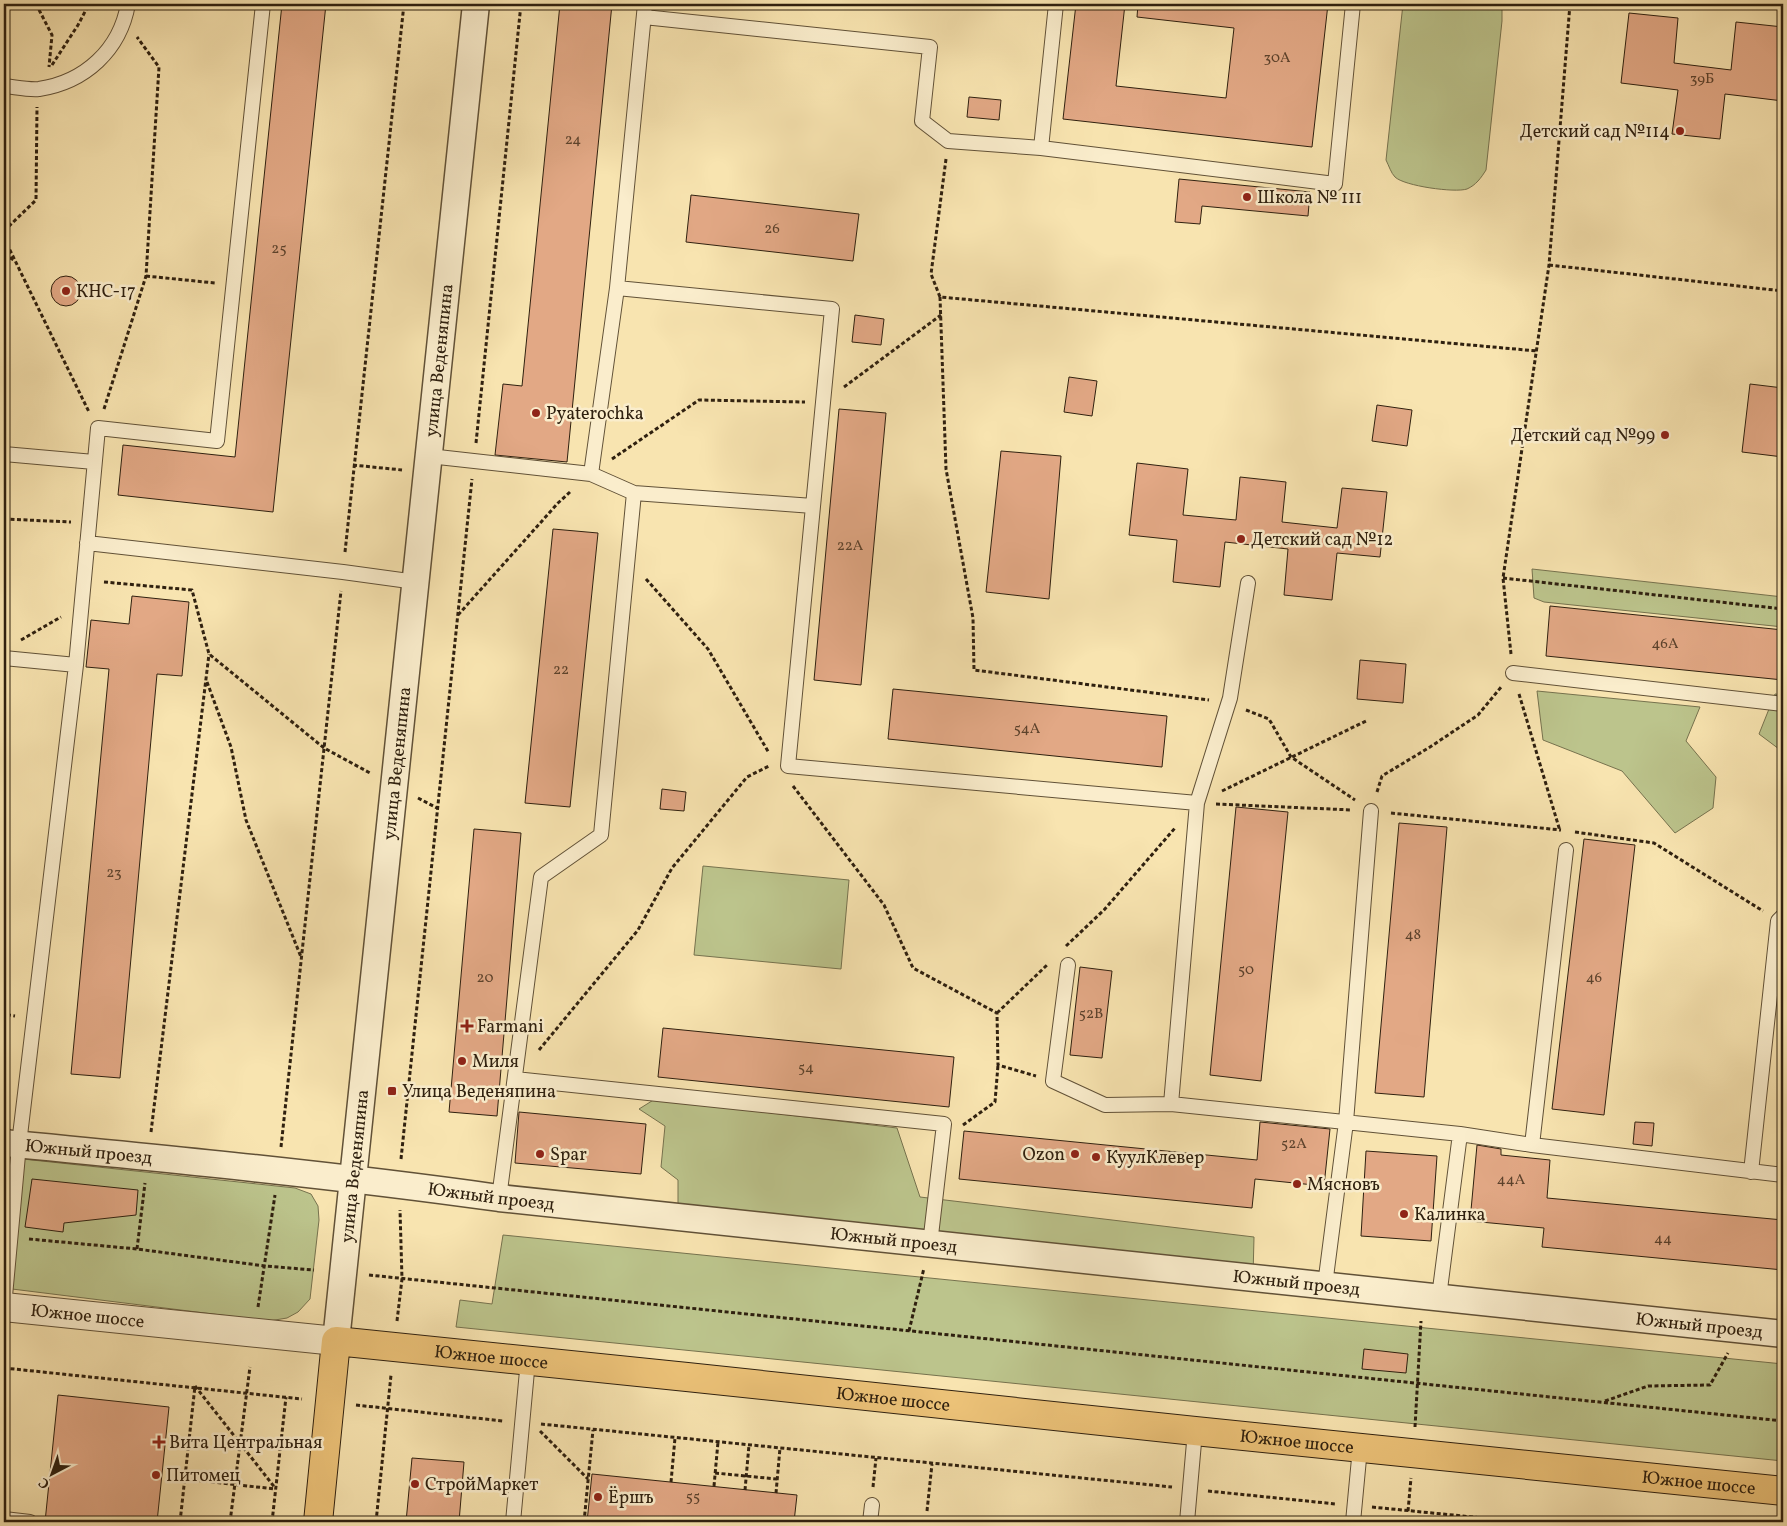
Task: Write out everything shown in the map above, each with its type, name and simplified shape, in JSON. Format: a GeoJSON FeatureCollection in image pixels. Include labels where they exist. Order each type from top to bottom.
{"type":"FeatureCollection","features":[{"type":"Feature","properties":{"kind":"main road","name":"Южное шоссе"},"geometry":{"type":"LineString","coordinates":[[336,1341],[1783,1491]]}},
{"type":"Feature","properties":{"kind":"main road","name":"улица Веденяпина"},"geometry":{"type":"LineString","coordinates":[[318,1522],[336,1341]]}},
{"type":"Feature","properties":{"kind":"street","name":"улица Веденяпина"},"geometry":{"type":"LineString","coordinates":[[336,1341],[476,4]]}},
{"type":"Feature","properties":{"kind":"street","name":"Южный проезд"},"geometry":{"type":"LineString","coordinates":[[11,1144],[148,1156],[352,1178],[499,1198],[1783,1334]]}},
{"type":"Feature","properties":{"kind":"street","name":"Южное шоссе"},"geometry":{"type":"LineString","coordinates":[[4,1307],[336,1341]]}},
{"type":"Feature","properties":{"kind":"lane"},"geometry":{"type":"LineString","coordinates":[[4,86],[37,89],[66,82],[91,68],[112,46],[125,20],[128,4]]}},
{"type":"Feature","properties":{"kind":"lane"},"geometry":{"type":"LineString","coordinates":[[4,1307],[9,1236],[11,1144],[76,665],[98,428],[217,441],[263,4]]}},
{"type":"Feature","properties":{"kind":"lane"},"geometry":{"type":"LineString","coordinates":[[1041,148],[1056,4]]}},
{"type":"Feature","properties":{"kind":"lane"},"geometry":{"type":"LineString","coordinates":[[591,474],[617,288],[644,11],[930,47],[922,121],[948,141],[1041,148],[1336,184],[1353,4]]}},
{"type":"Feature","properties":{"kind":"lane"},"geometry":{"type":"LineString","coordinates":[[617,288],[832,309],[813,506],[781,765],[1197,803]]}},
{"type":"Feature","properties":{"kind":"lane"},"geometry":{"type":"LineString","coordinates":[[4,454],[94,462]]}},
{"type":"Feature","properties":{"kind":"lane"},"geometry":{"type":"LineString","coordinates":[[429,456],[591,474],[634,494],[813,506]]}},
{"type":"Feature","properties":{"kind":"lane"},"geometry":{"type":"LineString","coordinates":[[499,1198],[542,877],[601,835],[634,494]]}},
{"type":"Feature","properties":{"kind":"lane"},"geometry":{"type":"LineString","coordinates":[[87,543],[416,582]]}},
{"type":"Feature","properties":{"kind":"lane"},"geometry":{"type":"LineString","coordinates":[[1171,1104],[1197,803],[1229,702],[1248,583]]}},
{"type":"Feature","properties":{"kind":"lane"},"geometry":{"type":"LineString","coordinates":[[4,658],[76,665]]}},
{"type":"Feature","properties":{"kind":"lane"},"geometry":{"type":"LineString","coordinates":[[1512,672],[1783,704]]}},
{"type":"Feature","properties":{"kind":"lane"},"geometry":{"type":"LineString","coordinates":[[1325,1285],[1346,1122],[1371,811]]}},
{"type":"Feature","properties":{"kind":"lane"},"geometry":{"type":"LineString","coordinates":[[1532,1146],[1566,850]]}},
{"type":"Feature","properties":{"kind":"lane"},"geometry":{"type":"LineString","coordinates":[[1751,1172],[1781,918]]}},
{"type":"Feature","properties":{"kind":"lane"},"geometry":{"type":"LineString","coordinates":[[1068,965],[1053,1081],[1105,1105],[1171,1104],[1346,1122],[1460,1134],[1532,1146],[1783,1175]]}},
{"type":"Feature","properties":{"kind":"lane"},"geometry":{"type":"LineString","coordinates":[[515,1078],[944,1124],[930,1244]]}},
{"type":"Feature","properties":{"kind":"lane"},"geometry":{"type":"LineString","coordinates":[[1431,1296],[1460,1134]]}},
{"type":"Feature","properties":{"kind":"lane"},"geometry":{"type":"LineString","coordinates":[[513,1522],[528,1423],[528,1360]]}},
{"type":"Feature","properties":{"kind":"lane"},"geometry":{"type":"LineString","coordinates":[[1186,1522],[1195,1431]]}},
{"type":"Feature","properties":{"kind":"lane"},"geometry":{"type":"LineString","coordinates":[[1353,1522],[1360,1448]]}},
{"type":"Feature","properties":{"kind":"lane"},"geometry":{"type":"LineString","coordinates":[[870,1522],[872,1505]]}},
{"type":"Feature","properties":{"kind":"lane"},"geometry":{"type":"LineString","coordinates":[[4,1519],[30,1522]]}},
{"type":"Feature","properties":{"kind":"path"},"geometry":{"type":"LineString","coordinates":[[36,4],[52,36],[48,70],[78,25],[89,4]]}},
{"type":"Feature","properties":{"kind":"path"},"geometry":{"type":"LineString","coordinates":[[397,1322],[402,1279],[398,1184],[521,4]]}},
{"type":"Feature","properties":{"kind":"path"},"geometry":{"type":"LineString","coordinates":[[1566,850],[1512,672],[1503,578],[1550,265],[1570,4]]}},
{"type":"Feature","properties":{"kind":"path"},"geometry":{"type":"LineString","coordinates":[[98,428],[146,276],[159,67],[125,20]]}},
{"type":"Feature","properties":{"kind":"path"},"geometry":{"type":"LineString","coordinates":[[4,231],[36,200],[37,89]]}},
{"type":"Feature","properties":{"kind":"path"},"geometry":{"type":"LineString","coordinates":[[948,141],[931,274],[940,297],[946,469],[973,618],[974,670],[1229,702],[1269,719],[1290,757],[1371,811]]}},
{"type":"Feature","properties":{"kind":"path"},"geometry":{"type":"LineString","coordinates":[[4,238],[98,428]]}},
{"type":"Feature","properties":{"kind":"path"},"geometry":{"type":"LineString","coordinates":[[4,255],[14,260]]}},
{"type":"Feature","properties":{"kind":"path"},"geometry":{"type":"LineString","coordinates":[[1550,265],[1783,291]]}},
{"type":"Feature","properties":{"kind":"path"},"geometry":{"type":"LineString","coordinates":[[146,276],[234,285]]}},
{"type":"Feature","properties":{"kind":"path"},"geometry":{"type":"LineString","coordinates":[[940,297],[1537,351]]}},
{"type":"Feature","properties":{"kind":"path"},"geometry":{"type":"LineString","coordinates":[[458,615],[558,503],[591,474],[698,400],[823,402],[941,315]]}},
{"type":"Feature","properties":{"kind":"path"},"geometry":{"type":"LineString","coordinates":[[4,519],[89,522]]}},
{"type":"Feature","properties":{"kind":"path"},"geometry":{"type":"LineString","coordinates":[[627,558],[708,649],[781,765],[884,905],[913,968],[998,1013]]}},
{"type":"Feature","properties":{"kind":"path"},"geometry":{"type":"LineString","coordinates":[[1503,578],[1783,609]]}},
{"type":"Feature","properties":{"kind":"path"},"geometry":{"type":"LineString","coordinates":[[84,580],[192,590],[209,654],[137,1250]]}},
{"type":"Feature","properties":{"kind":"path"},"geometry":{"type":"LineString","coordinates":[[12,645],[81,606]]}},
{"type":"Feature","properties":{"kind":"path"},"geometry":{"type":"LineString","coordinates":[[209,654],[324,748],[437,808]]}},
{"type":"Feature","properties":{"kind":"path"},"geometry":{"type":"LineString","coordinates":[[1371,811],[1382,776],[1478,715],[1512,672]]}},
{"type":"Feature","properties":{"kind":"path"},"geometry":{"type":"LineString","coordinates":[[207,681],[231,747],[246,820],[301,957]]}},
{"type":"Feature","properties":{"kind":"path"},"geometry":{"type":"LineString","coordinates":[[1062,951],[1104,910],[1197,803],[1368,720]]}},
{"type":"Feature","properties":{"kind":"path"},"geometry":{"type":"LineString","coordinates":[[515,1078],[638,930],[672,868],[747,778],[781,765]]}},
{"type":"Feature","properties":{"kind":"path"},"geometry":{"type":"LineString","coordinates":[[1197,803],[1371,811],[1560,830],[1654,843],[1781,918]]}},
{"type":"Feature","properties":{"kind":"path"},"geometry":{"type":"LineString","coordinates":[[942,1138],[995,1102],[998,1065],[998,1013],[1047,965]]}},
{"type":"Feature","properties":{"kind":"path"},"geometry":{"type":"LineString","coordinates":[[998,1065],[1053,1081]]}},
{"type":"Feature","properties":{"kind":"path"},"geometry":{"type":"LineString","coordinates":[[258,1309],[278,1171]]}},
{"type":"Feature","properties":{"kind":"path"},"geometry":{"type":"LineString","coordinates":[[9,1236],[314,1270]]}},
{"type":"Feature","properties":{"kind":"path"},"geometry":{"type":"LineString","coordinates":[[909,1331],[930,1244]]}},
{"type":"Feature","properties":{"kind":"path"},"geometry":{"type":"LineString","coordinates":[[366,1275],[1783,1421]]}},
{"type":"Feature","properties":{"kind":"path"},"geometry":{"type":"LineString","coordinates":[[1408,1511],[1418,1383],[1431,1296]]}},
{"type":"Feature","properties":{"kind":"path"},"geometry":{"type":"LineString","coordinates":[[1602,1402],[1648,1386],[1710,1384],[1741,1329]]}},
{"type":"Feature","properties":{"kind":"path"},"geometry":{"type":"LineString","coordinates":[[230,1522],[250,1366]]}},
{"type":"Feature","properties":{"kind":"path"},"geometry":{"type":"LineString","coordinates":[[4,1368],[194,1386],[302,1399]]}},
{"type":"Feature","properties":{"kind":"path"},"geometry":{"type":"LineString","coordinates":[[376,1522],[392,1375]]}},
{"type":"Feature","properties":{"kind":"path"},"geometry":{"type":"LineString","coordinates":[[194,1386],[276,1489]]}},
{"type":"Feature","properties":{"kind":"path"},"geometry":{"type":"LineString","coordinates":[[180,1522],[194,1386]]}},
{"type":"Feature","properties":{"kind":"path"},"geometry":{"type":"LineString","coordinates":[[272,1522],[286,1397]]}},
{"type":"Feature","properties":{"kind":"path"},"geometry":{"type":"LineString","coordinates":[[356,1405],[388,1410],[1523,1522]]}},
{"type":"Feature","properties":{"kind":"path"},"geometry":{"type":"LineString","coordinates":[[528,1423],[588,1479]]}},
{"type":"Feature","properties":{"kind":"path"},"geometry":{"type":"LineString","coordinates":[[584,1522],[593,1430]]}},
{"type":"Feature","properties":{"kind":"path"},"geometry":{"type":"LineString","coordinates":[[671,1482],[675,1438]]}},
{"type":"Feature","properties":{"kind":"path"},"geometry":{"type":"LineString","coordinates":[[714,1486],[718,1442]]}},
{"type":"Feature","properties":{"kind":"path"},"geometry":{"type":"LineString","coordinates":[[745,1490],[749,1445]]}},
{"type":"Feature","properties":{"kind":"path"},"geometry":{"type":"LineString","coordinates":[[776,1493],[780,1448]]}},
{"type":"Feature","properties":{"kind":"path"},"geometry":{"type":"LineString","coordinates":[[872,1505],[876,1458]]}},
{"type":"Feature","properties":{"kind":"path"},"geometry":{"type":"LineString","coordinates":[[927,1511],[932,1464]]}},
{"type":"Feature","properties":{"kind":"path"},"geometry":{"type":"LineString","coordinates":[[715,1472],[777,1479]]}},
{"type":"Feature","properties":{"kind":"path"},"geometry":{"type":"LineString","coordinates":[[185,1479],[276,1489]]}},
{"type":"Feature","properties":{"kind":"green space"},"geometry":{"type":"Polygon","coordinates":[[[1403,4],[1499,4],[1502,8],[1486,170],[1478,181],[1467,189],[1441,189],[1408,183],[1395,177],[1386,160],[1403,4]]]}},
{"type":"Feature","properties":{"kind":"green space"},"geometry":{"type":"Polygon","coordinates":[[[1532,569],[1783,597],[1783,627],[1544,602],[1534,598],[1532,569]]]}},
{"type":"Feature","properties":{"kind":"green space"},"geometry":{"type":"Polygon","coordinates":[[[1537,691],[1700,707],[1686,741],[1716,777],[1713,808],[1675,833],[1622,771],[1543,740],[1537,691]]]}},
{"type":"Feature","properties":{"kind":"green space"},"geometry":{"type":"Polygon","coordinates":[[[1775,694],[1783,695],[1783,752],[1759,734],[1775,694]]]}},
{"type":"Feature","properties":{"kind":"green space"},"geometry":{"type":"Polygon","coordinates":[[[703,866],[849,880],[841,969],[694,955],[703,866]]]}},
{"type":"Feature","properties":{"kind":"green space"},"geometry":{"type":"Polygon","coordinates":[[[655,1099],[897,1128],[920,1197],[1254,1237],[1253,1277],[678,1213],[678,1180],[661,1167],[665,1126],[639,1109],[655,1099]]]}},
{"type":"Feature","properties":{"kind":"green space"},"geometry":{"type":"Polygon","coordinates":[[[4,1157],[295,1188],[311,1194],[318,1206],[319,1220],[310,1299],[298,1312],[287,1318],[269,1321],[4,1288],[4,1157]]]}},
{"type":"Feature","properties":{"kind":"green space"},"geometry":{"type":"Polygon","coordinates":[[[503,1235],[1783,1364],[1783,1461],[456,1327],[460,1300],[492,1304],[503,1235]]]}},
{"type":"Feature","properties":{"kind":"building"},"geometry":{"type":"Polygon","coordinates":[[[282,4],[326,4],[273,512],[118,495],[123,445],[235,457],[282,4]]]}},
{"type":"Feature","properties":{"kind":"building"},"geometry":{"type":"Polygon","coordinates":[[[560,4],[612,4],[567,462],[495,455],[503,384],[522,386],[560,4]]]}},
{"type":"Feature","properties":{"kind":"building"},"geometry":{"type":"Polygon","coordinates":[[[1076,4],[1125,4],[1116,86],[1226,98],[1234,28],[1137,17],[1138,4],[1328,4],[1312,147],[1063,119],[1076,4]]]}},
{"type":"Feature","properties":{"kind":"building"},"geometry":{"type":"Polygon","coordinates":[[[1629,13],[1678,18],[1674,63],[1731,70],[1736,22],[1783,27],[1780,73],[1783,73],[1783,101],[1725,94],[1720,139],[1672,134],[1678,90],[1621,83],[1629,13]]]}},
{"type":"Feature","properties":{"kind":"building"},"geometry":{"type":"Polygon","coordinates":[[[969,97],[1001,100],[999,120],[967,117],[969,97]]]}},
{"type":"Feature","properties":{"kind":"building"},"geometry":{"type":"Polygon","coordinates":[[[1179,179],[1310,192],[1308,216],[1202,206],[1200,224],[1175,222],[1179,179]]]}},
{"type":"Feature","properties":{"kind":"building"},"geometry":{"type":"Polygon","coordinates":[[[691,195],[859,214],[853,261],[686,242],[691,195]]]}},
{"type":"Feature","properties":{"kind":"building","name":"КНС-17"},"geometry":{"type":"Polygon","coordinates":[[[66,276],[77,280],[81,291],[77,302],[66,306],[55,302],[51,291],[55,280],[66,276]]]}},
{"type":"Feature","properties":{"kind":"building"},"geometry":{"type":"Polygon","coordinates":[[[855,315],[884,319],[881,345],[852,342],[855,315]]]}},
{"type":"Feature","properties":{"kind":"building"},"geometry":{"type":"Polygon","coordinates":[[[1069,377],[1097,381],[1092,416],[1064,412],[1069,377]]]}},
{"type":"Feature","properties":{"kind":"building"},"geometry":{"type":"Polygon","coordinates":[[[1750,384],[1783,388],[1783,457],[1742,452],[1750,384]]]}},
{"type":"Feature","properties":{"kind":"building"},"geometry":{"type":"Polygon","coordinates":[[[1377,405],[1412,410],[1407,446],[1372,441],[1377,405]]]}},
{"type":"Feature","properties":{"kind":"building"},"geometry":{"type":"Polygon","coordinates":[[[839,409],[886,413],[861,685],[814,680],[839,409]]]}},
{"type":"Feature","properties":{"kind":"building"},"geometry":{"type":"Polygon","coordinates":[[[1001,451],[1061,456],[1049,599],[986,592],[1001,451]]]}},
{"type":"Feature","properties":{"kind":"building"},"geometry":{"type":"Polygon","coordinates":[[[1137,463],[1188,469],[1183,515],[1236,520],[1240,477],[1286,482],[1282,522],[1337,528],[1342,488],[1387,492],[1380,557],[1337,553],[1332,600],[1284,595],[1288,549],[1225,542],[1220,587],[1173,582],[1177,540],[1129,535],[1137,463]]]}},
{"type":"Feature","properties":{"kind":"building"},"geometry":{"type":"Polygon","coordinates":[[[553,529],[598,533],[570,807],[525,803],[553,529]]]}},
{"type":"Feature","properties":{"kind":"building"},"geometry":{"type":"Polygon","coordinates":[[[132,596],[189,602],[182,676],[157,674],[120,1078],[71,1074],[109,669],[86,667],[91,620],[129,624],[132,596]]]}},
{"type":"Feature","properties":{"kind":"building"},"geometry":{"type":"Polygon","coordinates":[[[1550,606],[1783,630],[1783,680],[1546,656],[1550,606]]]}},
{"type":"Feature","properties":{"kind":"building"},"geometry":{"type":"Polygon","coordinates":[[[1360,660],[1406,664],[1403,703],[1357,699],[1360,660]]]}},
{"type":"Feature","properties":{"kind":"building"},"geometry":{"type":"Polygon","coordinates":[[[893,689],[1167,716],[1162,767],[888,739],[893,689]]]}},
{"type":"Feature","properties":{"kind":"building"},"geometry":{"type":"Polygon","coordinates":[[[662,789],[686,792],[684,811],[660,809],[662,789]]]}},
{"type":"Feature","properties":{"kind":"building"},"geometry":{"type":"Polygon","coordinates":[[[1236,807],[1288,812],[1261,1081],[1210,1075],[1236,807]]]}},
{"type":"Feature","properties":{"kind":"building"},"geometry":{"type":"Polygon","coordinates":[[[1399,823],[1447,827],[1424,1097],[1375,1093],[1399,823]]]}},
{"type":"Feature","properties":{"kind":"building"},"geometry":{"type":"Polygon","coordinates":[[[474,829],[521,833],[497,1116],[449,1112],[474,829]]]}},
{"type":"Feature","properties":{"kind":"building"},"geometry":{"type":"Polygon","coordinates":[[[1584,839],[1635,845],[1604,1115],[1552,1109],[1584,839]]]}},
{"type":"Feature","properties":{"kind":"building"},"geometry":{"type":"Polygon","coordinates":[[[1080,967],[1112,971],[1102,1058],[1070,1055],[1080,967]]]}},
{"type":"Feature","properties":{"kind":"building"},"geometry":{"type":"Polygon","coordinates":[[[663,1028],[954,1057],[949,1107],[658,1077],[663,1028]]]}},
{"type":"Feature","properties":{"kind":"building"},"geometry":{"type":"Polygon","coordinates":[[[519,1112],[646,1124],[641,1174],[515,1163],[519,1112]]]}},
{"type":"Feature","properties":{"kind":"building"},"geometry":{"type":"Polygon","coordinates":[[[1260,1122],[1330,1129],[1324,1186],[1255,1179],[1252,1208],[959,1179],[964,1131],[1257,1160],[1260,1122]]]}},
{"type":"Feature","properties":{"kind":"building"},"geometry":{"type":"Polygon","coordinates":[[[1635,1122],[1654,1123],[1652,1146],[1633,1144],[1635,1122]]]}},
{"type":"Feature","properties":{"kind":"building"},"geometry":{"type":"Polygon","coordinates":[[[1477,1145],[1501,1149],[1501,1155],[1550,1160],[1547,1198],[1783,1220],[1783,1270],[1542,1247],[1544,1228],[1470,1221],[1477,1145]]]}},
{"type":"Feature","properties":{"kind":"building"},"geometry":{"type":"Polygon","coordinates":[[[1366,1151],[1437,1156],[1431,1241],[1361,1236],[1366,1151]]]}},
{"type":"Feature","properties":{"kind":"building"},"geometry":{"type":"Polygon","coordinates":[[[32,1179],[138,1190],[136,1215],[64,1223],[63,1232],[25,1227],[32,1179]]]}},
{"type":"Feature","properties":{"kind":"building"},"geometry":{"type":"Polygon","coordinates":[[[1364,1349],[1408,1354],[1406,1373],[1362,1369],[1364,1349]]]}},
{"type":"Feature","properties":{"kind":"building"},"geometry":{"type":"Polygon","coordinates":[[[58,1395],[169,1407],[157,1522],[45,1522],[58,1395]]]}},
{"type":"Feature","properties":{"kind":"building"},"geometry":{"type":"Polygon","coordinates":[[[412,1458],[464,1462],[459,1522],[406,1522],[412,1458]]]}},
{"type":"Feature","properties":{"kind":"building"},"geometry":{"type":"Polygon","coordinates":[[[592,1474],[797,1495],[794,1522],[587,1522],[592,1474]]]}},
{"type":"Feature","properties":{"kind":"place","name":"Детский сад №114"},"geometry":{"type":"Point","coordinates":[1680,131]}},
{"type":"Feature","properties":{"kind":"place","name":"Школа № 111"},"geometry":{"type":"Point","coordinates":[1247,197]}},
{"type":"Feature","properties":{"kind":"place","name":"КНС-17"},"geometry":{"type":"Point","coordinates":[66,291]}},
{"type":"Feature","properties":{"kind":"place","name":"Pyaterochka"},"geometry":{"type":"Point","coordinates":[536,413]}},
{"type":"Feature","properties":{"kind":"place","name":"Детский сад №99"},"geometry":{"type":"Point","coordinates":[1665,435]}},
{"type":"Feature","properties":{"kind":"place","name":"Детский сад №12"},"geometry":{"type":"Point","coordinates":[1241,539]}},
{"type":"Feature","properties":{"kind":"place","name":"Farmani"},"geometry":{"type":"Point","coordinates":[467,1026]}},
{"type":"Feature","properties":{"kind":"place","name":"Миля"},"geometry":{"type":"Point","coordinates":[462,1061]}},
{"type":"Feature","properties":{"kind":"place","name":"Улица Веденяпина"},"geometry":{"type":"Point","coordinates":[392,1091]}},
{"type":"Feature","properties":{"kind":"place","name":"Spar"},"geometry":{"type":"Point","coordinates":[540,1154]}},
{"type":"Feature","properties":{"kind":"place","name":"Ozon"},"geometry":{"type":"Point","coordinates":[1075,1154]}},
{"type":"Feature","properties":{"kind":"place","name":"КуулКлевер"},"geometry":{"type":"Point","coordinates":[1096,1157]}},
{"type":"Feature","properties":{"kind":"place","name":"Мясновъ"},"geometry":{"type":"Point","coordinates":[1297,1184]}},
{"type":"Feature","properties":{"kind":"place","name":"Калинка"},"geometry":{"type":"Point","coordinates":[1404,1214]}},
{"type":"Feature","properties":{"kind":"place","name":"Вита Центральная"},"geometry":{"type":"Point","coordinates":[159,1442]}},
{"type":"Feature","properties":{"kind":"place","name":"Питомец"},"geometry":{"type":"Point","coordinates":[156,1475]}},
{"type":"Feature","properties":{"kind":"place","name":"СтройМаркет"},"geometry":{"type":"Point","coordinates":[415,1484]}},
{"type":"Feature","properties":{"kind":"place","name":"Ёршъ"},"geometry":{"type":"Point","coordinates":[598,1497]}}]}
